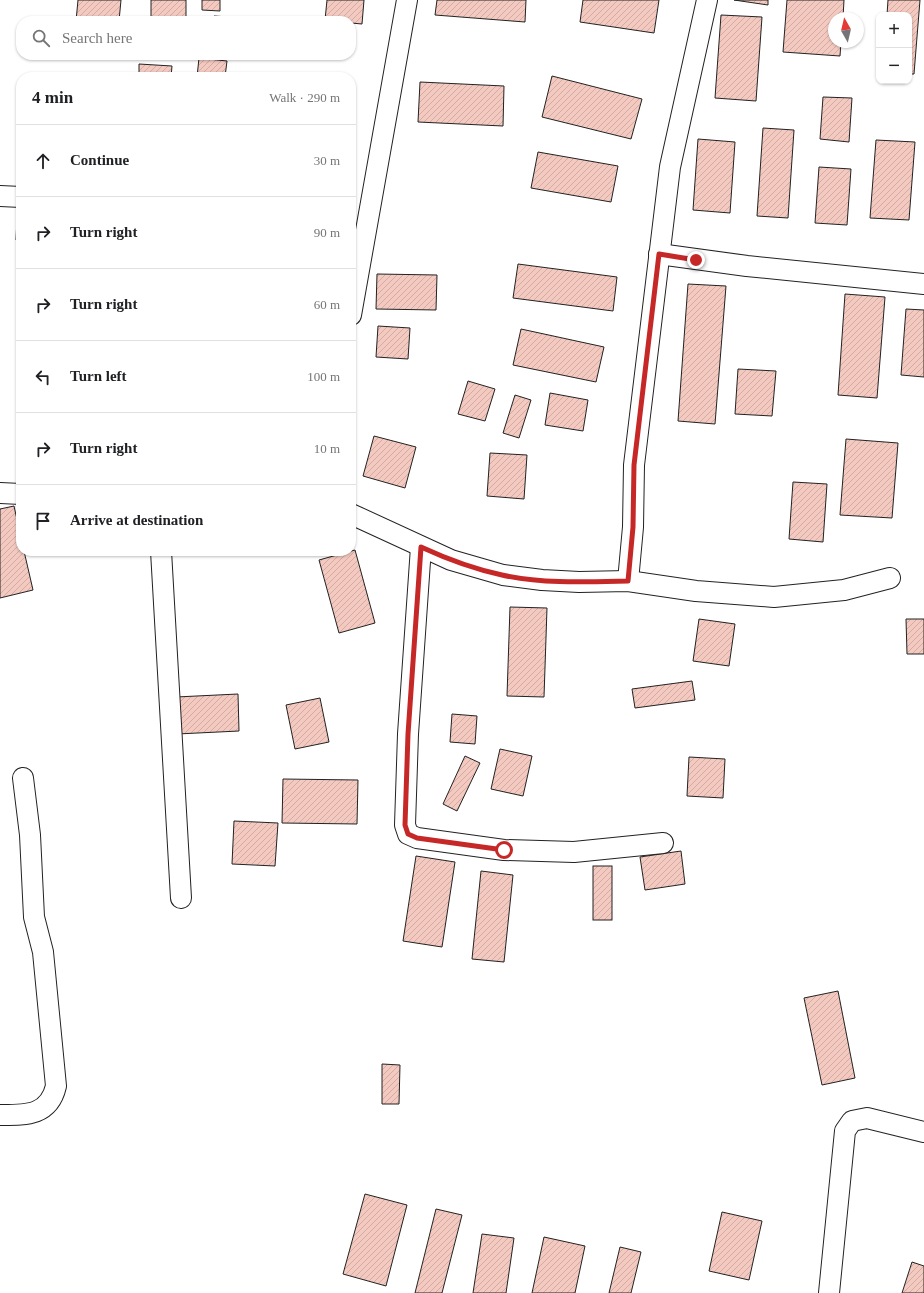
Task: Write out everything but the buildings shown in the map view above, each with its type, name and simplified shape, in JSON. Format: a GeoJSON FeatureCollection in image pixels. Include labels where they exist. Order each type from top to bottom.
{"type":"FeatureCollection","features":[{"type":"Feature","properties":{"kind":"street"},"geometry":{"type":"LineString","coordinates":[[356,258],[359,223],[407,0]]}},
{"type":"Feature","properties":{"kind":"street"},"geometry":{"type":"LineString","coordinates":[[628,581],[633,527],[634,465],[670,167],[707,0]]}},
{"type":"Feature","properties":{"kind":"street"},"geometry":{"type":"LineString","coordinates":[[0,196],[16,197]]}},
{"type":"Feature","properties":{"kind":"street"},"geometry":{"type":"LineString","coordinates":[[659,254],[747,266],[924,284]]}},
{"type":"Feature","properties":{"kind":"street"},"geometry":{"type":"LineString","coordinates":[[0,493],[16,494]]}},
{"type":"Feature","properties":{"kind":"street"},"geometry":{"type":"LineString","coordinates":[[356,516],[451,560],[503,575],[579,582],[628,581],[696,591],[774,597],[844,590],[890,578]]}},
{"type":"Feature","properties":{"kind":"street"},"geometry":{"type":"LineString","coordinates":[[421,547],[408,734],[405,825],[408,834],[417,838],[504,850],[574,852],[664,843]]}},
{"type":"Feature","properties":{"kind":"street"},"geometry":{"type":"LineString","coordinates":[[161,556],[181,898]]}},
{"type":"Feature","properties":{"kind":"street"},"geometry":{"type":"LineString","coordinates":[[0,1115],[18,1115],[38,1111],[48,1105],[54,1095],[56,1086],[44,960],[34,917],[30,835],[23,778]]}},
{"type":"Feature","properties":{"kind":"street"},"geometry":{"type":"LineString","coordinates":[[829,1293],[845,1131],[852,1121],[867,1118],[924,1132]]}},
{"type":"Feature","properties":{"kind":"route"},"geometry":{"type":"LineString","coordinates":[[504,850],[417,838],[408,834],[405,825],[408,734],[421,547],[451,560],[503,575],[542,580],[579,582],[628,581],[629,549],[633,527],[634,465],[638,442],[659,254],[696,260]]}}]}
